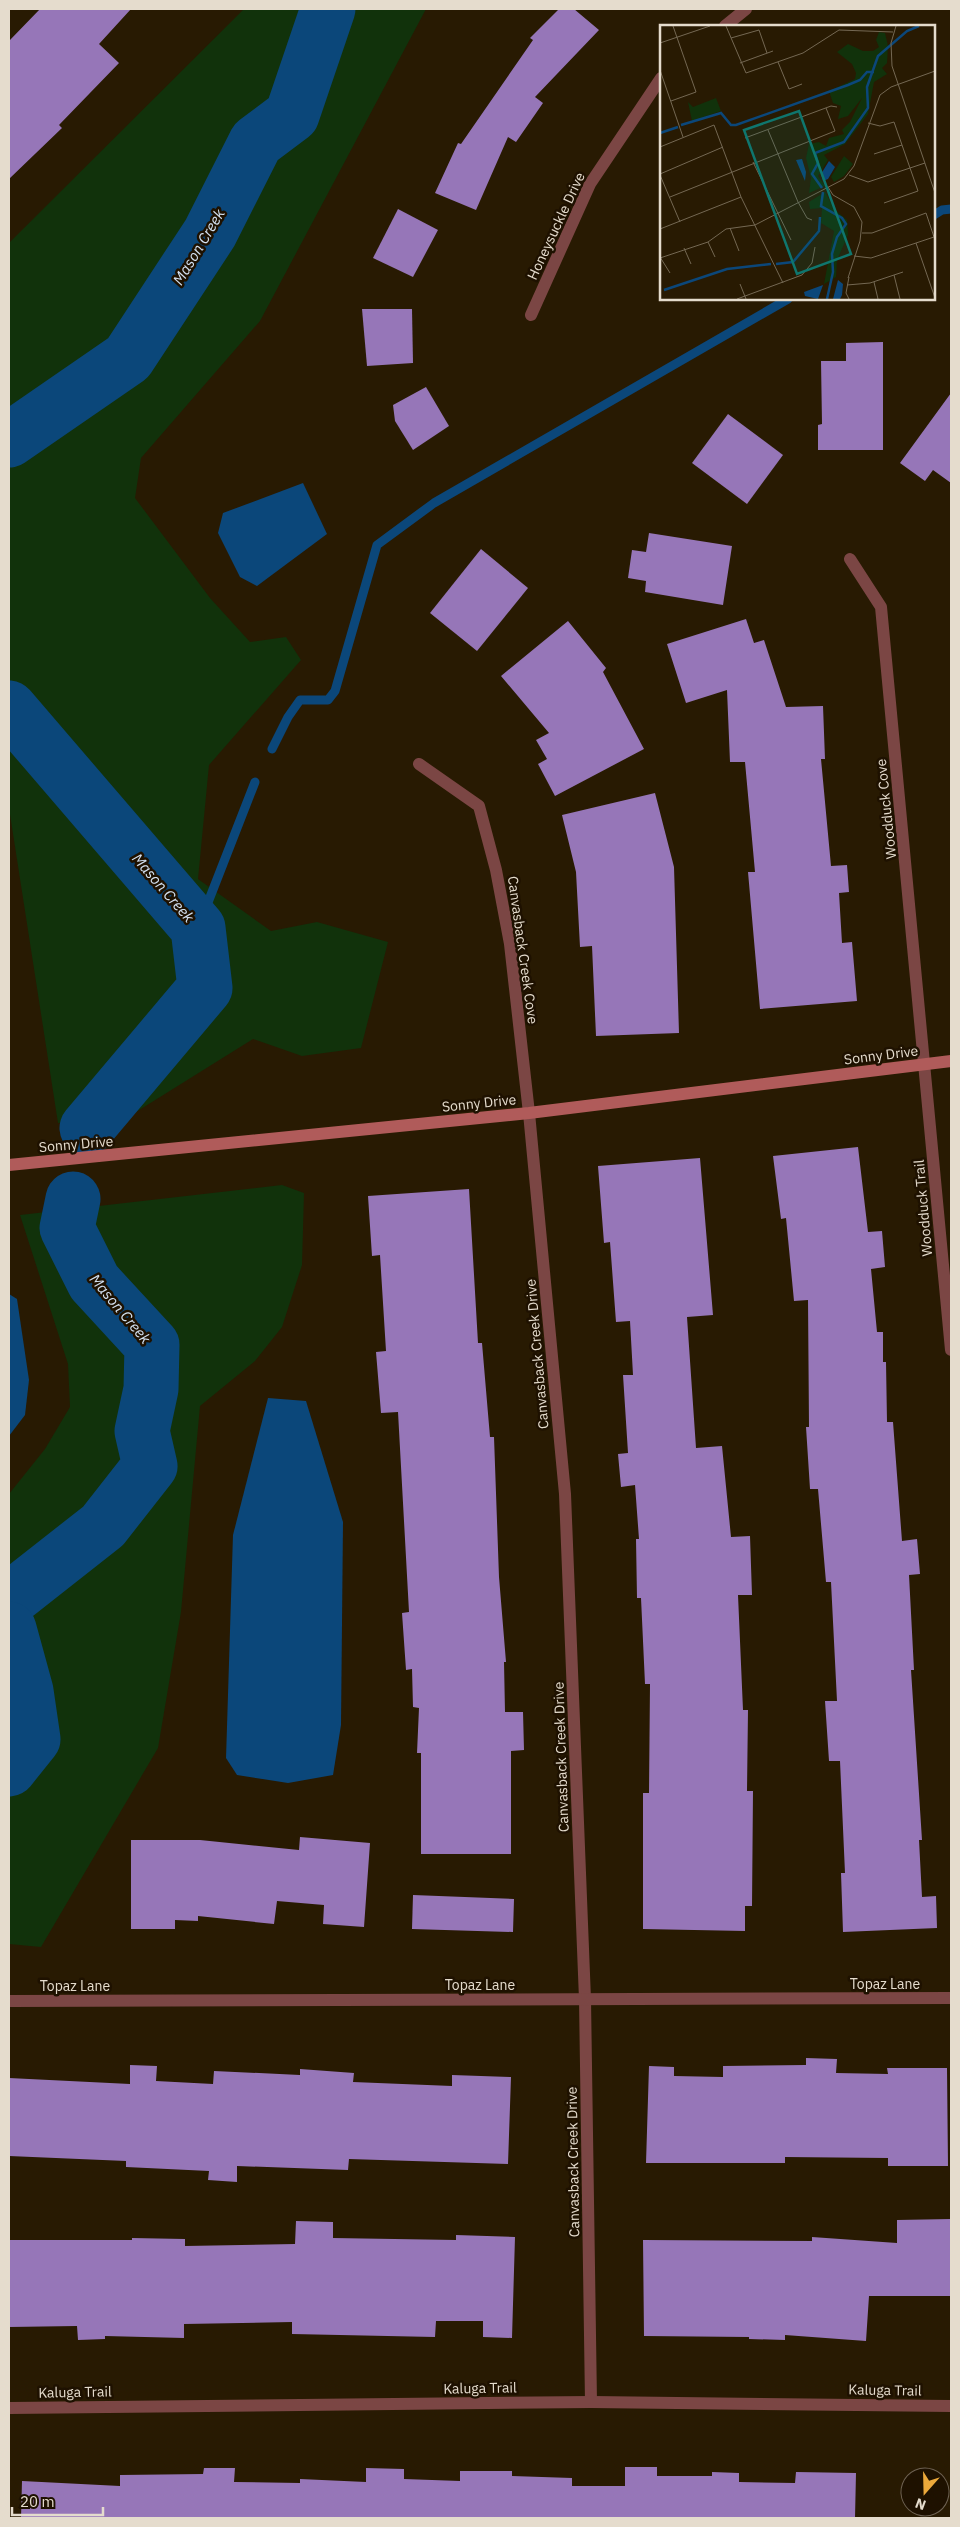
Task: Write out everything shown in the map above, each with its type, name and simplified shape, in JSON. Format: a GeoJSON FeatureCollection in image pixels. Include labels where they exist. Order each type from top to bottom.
{"type":"FeatureCollection","features":[{"type":"Feature","properties":{"kind":"street"},"geometry":{"type":"LineString","coordinates":[[726,25],[746,9]]}},
{"type":"Feature","properties":{"kind":"street","name":"Honeysuckle Drive"},"geometry":{"type":"LineString","coordinates":[[531,315],[590,184],[660,79]]}},
{"type":"Feature","properties":{"kind":"street","name":"Woodduck Cove"},"geometry":{"type":"LineString","coordinates":[[850,559],[881,607],[926,1064]]}},
{"type":"Feature","properties":{"kind":"street","name":"Canvasback Creek Cove"},"geometry":{"type":"LineString","coordinates":[[419,764],[479,806],[496,870],[510,944],[529,1113]]}},
{"type":"Feature","properties":{"kind":"street","name":"Sonny Drive"},"geometry":{"type":"LineString","coordinates":[[9,1165],[529,1113],[951,1061]]}},
{"type":"Feature","properties":{"kind":"street","name":"Woodduck Trail"},"geometry":{"type":"LineString","coordinates":[[926,1064],[951,1350]]}},
{"type":"Feature","properties":{"kind":"street","name":"Canvasback Creek Drive"},"geometry":{"type":"LineString","coordinates":[[529,1113],[565,1494],[585,1999],[591,2402]]}},
{"type":"Feature","properties":{"kind":"street","name":"Topaz Lane"},"geometry":{"type":"LineString","coordinates":[[9,2001],[951,1998]]}},
{"type":"Feature","properties":{"kind":"street","name":"Kaluga Trail"},"geometry":{"type":"LineString","coordinates":[[9,2408],[591,2402],[951,2406]]}},
{"type":"Feature","properties":{"kind":"green space"},"geometry":{"type":"Polygon","coordinates":[[[244,9],[426,9],[260,321],[141,458],[135,498],[210,598],[250,642],[286,637],[301,660],[209,765],[198,879],[271,931],[317,922],[388,942],[361,1048],[302,1056],[253,1039],[128,1117],[58,1123],[9,808],[9,243],[244,9]]]}},
{"type":"Feature","properties":{"kind":"green space"},"geometry":{"type":"Polygon","coordinates":[[[282,1185],[304,1193],[302,1265],[282,1327],[255,1361],[200,1406],[181,1612],[158,1748],[41,1947],[9,1944],[9,1494],[45,1449],[70,1407],[68,1364],[20,1215],[282,1185]]]}},
{"type":"Feature","properties":{"kind":"water"},"geometry":{"type":"Polygon","coordinates":[[[303,483],[327,534],[257,586],[240,577],[218,533],[223,513],[303,483]]]}},
{"type":"Feature","properties":{"kind":"water"},"geometry":{"type":"Polygon","coordinates":[[[9,1294],[17,1299],[29,1380],[25,1415],[9,1436],[9,1294]]]}},
{"type":"Feature","properties":{"kind":"water"},"geometry":{"type":"Polygon","coordinates":[[[268,1398],[306,1401],[343,1522],[341,1725],[333,1775],[288,1783],[237,1775],[226,1758],[233,1535],[268,1398]]]}},
{"type":"Feature","properties":{"kind":"building"},"geometry":{"type":"Polygon","coordinates":[[[40,9],[131,9],[99,44],[119,63],[59,125],[62,128],[9,179],[9,45],[10,40],[40,9]]]}},
{"type":"Feature","properties":{"kind":"building"},"geometry":{"type":"Polygon","coordinates":[[[559,9],[574,9],[599,30],[535,97],[543,103],[516,142],[508,137],[476,210],[435,193],[458,143],[461,144],[533,40],[530,38],[559,9]]]}},
{"type":"Feature","properties":{"kind":"building"},"geometry":{"type":"Polygon","coordinates":[[[398,209],[438,230],[413,277],[373,258],[398,209]]]}},
{"type":"Feature","properties":{"kind":"building"},"geometry":{"type":"Polygon","coordinates":[[[362,309],[412,309],[413,363],[367,366],[362,309]]]}},
{"type":"Feature","properties":{"kind":"building"},"geometry":{"type":"Polygon","coordinates":[[[883,342],[883,450],[818,450],[818,425],[822,424],[821,361],[846,361],[846,343],[883,342]]]}},
{"type":"Feature","properties":{"kind":"building"},"geometry":{"type":"Polygon","coordinates":[[[426,387],[449,426],[413,450],[395,421],[393,405],[426,387]]]}},
{"type":"Feature","properties":{"kind":"building"},"geometry":{"type":"Polygon","coordinates":[[[951,393],[951,483],[933,470],[925,481],[900,463],[951,393]]]}},
{"type":"Feature","properties":{"kind":"building"},"geometry":{"type":"Polygon","coordinates":[[[728,414],[783,455],[747,504],[692,463],[728,414]]]}},
{"type":"Feature","properties":{"kind":"building"},"geometry":{"type":"Polygon","coordinates":[[[649,533],[732,546],[723,605],[645,592],[646,581],[628,578],[632,550],[646,552],[649,533]]]}},
{"type":"Feature","properties":{"kind":"building"},"geometry":{"type":"Polygon","coordinates":[[[481,549],[528,588],[477,651],[430,613],[481,549]]]}},
{"type":"Feature","properties":{"kind":"building"},"geometry":{"type":"Polygon","coordinates":[[[746,619],[754,643],[764,640],[786,707],[823,706],[825,759],[821,759],[831,866],[847,865],[849,892],[839,893],[842,943],[852,942],[857,1001],[760,1009],[748,872],[755,872],[745,762],[730,762],[727,690],[686,703],[667,644],[746,619]]]}},
{"type":"Feature","properties":{"kind":"building"},"geometry":{"type":"Polygon","coordinates":[[[568,621],[606,668],[603,672],[644,749],[555,796],[538,764],[547,759],[536,740],[549,733],[501,676],[568,621]]]}},
{"type":"Feature","properties":{"kind":"building"},"geometry":{"type":"Polygon","coordinates":[[[655,793],[674,867],[679,1033],[596,1036],[592,946],[580,947],[576,872],[562,815],[655,793]]]}},
{"type":"Feature","properties":{"kind":"building"},"geometry":{"type":"Polygon","coordinates":[[[858,1147],[868,1232],[882,1231],[885,1267],[871,1269],[877,1332],[883,1332],[883,1362],[886,1362],[887,1422],[893,1422],[902,1541],[917,1539],[920,1574],[909,1575],[914,1670],[911,1670],[922,1840],[919,1840],[922,1897],[936,1896],[937,1928],[843,1932],[841,1873],[845,1873],[840,1761],[829,1761],[825,1701],[837,1701],[831,1582],[826,1582],[818,1489],[810,1489],[806,1427],[809,1427],[808,1300],[794,1301],[786,1218],[781,1219],[773,1156],[858,1147]]]}},
{"type":"Feature","properties":{"kind":"building"},"geometry":{"type":"Polygon","coordinates":[[[700,1158],[713,1315],[687,1317],[696,1448],[722,1446],[731,1537],[750,1536],[752,1595],[738,1595],[743,1710],[748,1710],[747,1791],[753,1791],[752,1906],[745,1906],[745,1931],[643,1929],[643,1793],[649,1793],[650,1684],[645,1684],[641,1598],[637,1598],[636,1539],[639,1539],[635,1485],[621,1487],[618,1454],[628,1453],[623,1375],[633,1375],[630,1321],[616,1322],[610,1242],[604,1243],[598,1166],[700,1158]]]}},
{"type":"Feature","properties":{"kind":"building"},"geometry":{"type":"Polygon","coordinates":[[[469,1189],[478,1343],[482,1343],[490,1437],[494,1437],[499,1577],[506,1662],[504,1662],[505,1712],[523,1712],[524,1750],[511,1751],[511,1854],[421,1854],[421,1753],[417,1753],[419,1708],[413,1707],[412,1669],[406,1670],[402,1613],[409,1612],[398,1412],[381,1413],[376,1352],[386,1351],[380,1255],[372,1256],[368,1196],[469,1189]]]}},
{"type":"Feature","properties":{"kind":"building"},"geometry":{"type":"Polygon","coordinates":[[[300,1837],[370,1843],[364,1927],[323,1924],[324,1905],[277,1901],[274,1924],[198,1916],[198,1921],[175,1920],[175,1929],[131,1929],[131,1840],[200,1840],[299,1850],[300,1837]]]}},
{"type":"Feature","properties":{"kind":"building"},"geometry":{"type":"Polygon","coordinates":[[[413,1895],[514,1899],[513,1932],[412,1929],[413,1895]]]}},
{"type":"Feature","properties":{"kind":"building"},"geometry":{"type":"Polygon","coordinates":[[[806,2058],[837,2059],[836,2073],[888,2074],[887,2068],[947,2068],[948,2166],[888,2166],[888,2158],[785,2157],[785,2163],[646,2163],[649,2066],[674,2067],[674,2076],[723,2077],[723,2066],[806,2065],[806,2058]]]}},
{"type":"Feature","properties":{"kind":"building"},"geometry":{"type":"Polygon","coordinates":[[[130,2065],[157,2066],[156,2081],[213,2084],[214,2071],[300,2075],[300,2069],[354,2073],[353,2082],[452,2086],[452,2075],[511,2077],[508,2164],[349,2159],[348,2170],[237,2166],[237,2182],[208,2180],[209,2171],[126,2167],[126,2161],[9,2156],[9,2078],[130,2084],[130,2065]]]}},
{"type":"Feature","properties":{"kind":"building"},"geometry":{"type":"Polygon","coordinates":[[[951,2219],[951,2296],[869,2296],[866,2341],[785,2335],[785,2340],[749,2339],[749,2337],[644,2336],[643,2240],[812,2241],[812,2237],[897,2243],[897,2220],[951,2219]]]}},
{"type":"Feature","properties":{"kind":"building"},"geometry":{"type":"Polygon","coordinates":[[[296,2221],[333,2222],[333,2238],[456,2240],[456,2235],[515,2237],[512,2338],[483,2337],[483,2321],[436,2321],[435,2337],[292,2334],[292,2322],[184,2324],[184,2338],[105,2336],[105,2339],[78,2340],[77,2326],[9,2327],[9,2240],[132,2240],[132,2238],[185,2239],[185,2246],[295,2244],[296,2221]]]}},
{"type":"Feature","properties":{"kind":"building"},"geometry":{"type":"Polygon","coordinates":[[[625,2467],[657,2467],[657,2476],[712,2476],[712,2472],[739,2473],[739,2482],[795,2483],[796,2472],[856,2473],[855,2518],[21,2518],[22,2481],[120,2486],[120,2475],[203,2474],[204,2468],[235,2468],[234,2482],[300,2483],[300,2479],[366,2482],[366,2468],[404,2469],[404,2479],[460,2481],[460,2471],[512,2471],[512,2476],[572,2478],[572,2486],[625,2486],[625,2467]]]}},
{"type":"Feature","properties":{"kind":"waterway","name":"Mason Creek"},"geometry":{"type":"LineString","coordinates":[[9,440],[128,358],[210,233],[256,142],[292,115],[328,9]]}},
{"type":"Feature","properties":{"kind":"waterway"},"geometry":{"type":"LineString","coordinates":[[935,214],[942,210],[951,209]]}},
{"type":"Feature","properties":{"kind":"waterway"},"geometry":{"type":"LineString","coordinates":[[272,749],[288,717],[300,700],[328,700],[335,691],[377,545],[434,503],[786,300]]}},
{"type":"Feature","properties":{"kind":"waterway","name":"Mason Creek"},"geometry":{"type":"LineString","coordinates":[[9,708],[198,928],[205,988],[87,1128]]}},
{"type":"Feature","properties":{"kind":"waterway"},"geometry":{"type":"LineString","coordinates":[[198,928],[255,782]]}},
{"type":"Feature","properties":{"kind":"waterway","name":"Mason Creek"},"geometry":{"type":"LineString","coordinates":[[9,1600],[103,1526],[150,1466],[142,1431],[151,1389],[152,1345],[94,1282],[67,1228],[73,1199]]}},
{"type":"Feature","properties":{"kind":"waterway","name":"Mason Creek"},"geometry":{"type":"LineString","coordinates":[[9,1629],[26,1691],[33,1739],[9,1769]]}}]}
